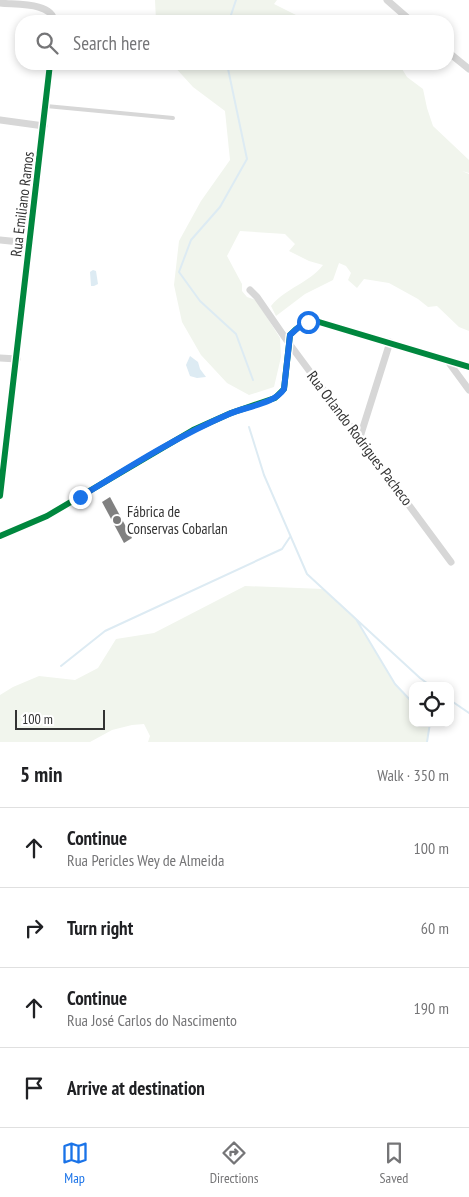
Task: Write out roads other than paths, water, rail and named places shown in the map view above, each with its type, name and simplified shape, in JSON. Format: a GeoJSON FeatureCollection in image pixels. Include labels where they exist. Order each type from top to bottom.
{"type":"FeatureCollection","features":[{"type":"Feature","properties":{"kind":"street"},"geometry":{"type":"LineString","coordinates":[[387,0],[404,15]]}},
{"type":"Feature","properties":{"kind":"street"},"geometry":{"type":"LineString","coordinates":[[0,3],[44,8],[52,15]]}},
{"type":"Feature","properties":{"kind":"street"},"geometry":{"type":"LineString","coordinates":[[454,57],[469,69]]}},
{"type":"Feature","properties":{"kind":"street","name":"Rua Emiliano Ramos"},"geometry":{"type":"LineString","coordinates":[[0,496],[1,474],[17,359],[49,70]]}},
{"type":"Feature","properties":{"kind":"street"},"geometry":{"type":"LineString","coordinates":[[0,120],[44,126]]}},
{"type":"Feature","properties":{"kind":"street"},"geometry":{"type":"LineString","coordinates":[[0,240],[30,243]]}},
{"type":"Feature","properties":{"kind":"street","name":"Rua Orlando Rodrigues Pacheco"},"geometry":{"type":"LineString","coordinates":[[250,290],[451,562]]}},
{"type":"Feature","properties":{"kind":"street"},"geometry":{"type":"LineString","coordinates":[[0,536],[47,516],[166,444],[231,413],[279,396],[284,389],[290,335],[301,325],[314,321],[467,366]]}},
{"type":"Feature","properties":{"kind":"street"},"geometry":{"type":"LineString","coordinates":[[360,437],[390,342]]}},
{"type":"Feature","properties":{"kind":"street"},"geometry":{"type":"LineString","coordinates":[[0,358],[17,359]]}},
{"type":"Feature","properties":{"kind":"street"},"geometry":{"type":"LineString","coordinates":[[447,360],[467,387]]}},
{"type":"Feature","properties":{"kind":"street"},"geometry":{"type":"LineString","coordinates":[[467,366],[461,369],[460,373],[467,387]]}},
{"type":"Feature","properties":{"kind":"lane"},"geometry":{"type":"LineString","coordinates":[[46,106],[173,118]]}},
{"type":"Feature","properties":{"kind":"waterway"},"geometry":{"type":"LineString","coordinates":[[231,15],[236,0]]}},
{"type":"Feature","properties":{"kind":"waterway"},"geometry":{"type":"LineString","coordinates":[[228,70],[247,159],[220,207],[191,240],[179,272],[200,301],[236,334],[253,380]]}},
{"type":"Feature","properties":{"kind":"waterway"},"geometry":{"type":"LineString","coordinates":[[249,427],[264,475],[307,574],[426,682]]}},
{"type":"Feature","properties":{"kind":"waterway"},"geometry":{"type":"LineString","coordinates":[[61,666],[105,631],[282,549],[290,537]]}},
{"type":"Feature","properties":{"kind":"waterway"},"geometry":{"type":"LineString","coordinates":[[356,619],[395,684],[409,699]]}},
{"type":"Feature","properties":{"kind":"waterway"},"geometry":{"type":"LineString","coordinates":[[454,703],[469,713]]}},
{"type":"Feature","properties":{"kind":"waterway"},"geometry":{"type":"LineString","coordinates":[[427,742],[429,727]]}},
{"type":"Feature","properties":{"kind":"place","name":"Fábrica de Conservas Cobarlan"},"geometry":{"type":"Point","coordinates":[117,520]}}]}
